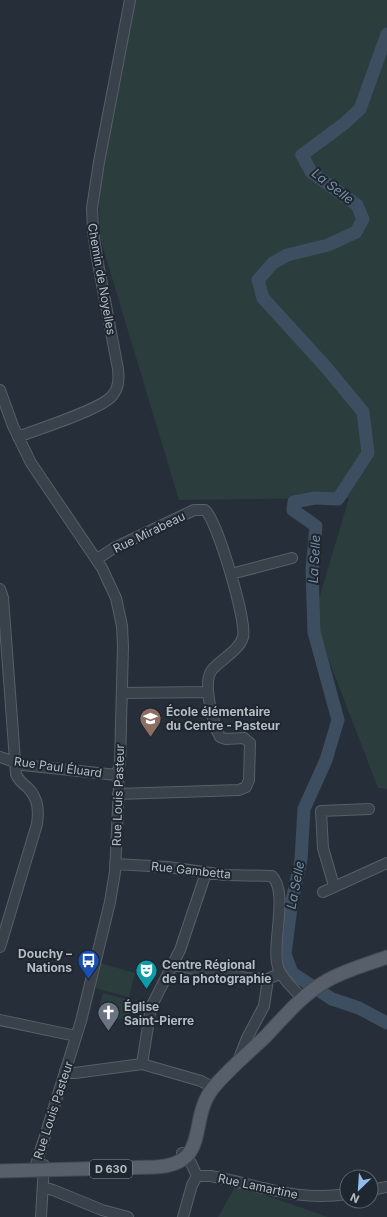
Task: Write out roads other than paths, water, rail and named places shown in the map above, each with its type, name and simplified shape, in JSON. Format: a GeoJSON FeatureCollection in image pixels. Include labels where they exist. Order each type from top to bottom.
{"type":"FeatureCollection","features":[{"type":"Feature","properties":{"kind":"main road"},"geometry":{"type":"LineString","coordinates":[[184,1155],[193,1149],[198,1126],[207,1099],[214,1088],[306,996],[324,982],[336,976],[387,958]]}},
{"type":"Feature","properties":{"kind":"main road","name":"D 630"},"geometry":{"type":"LineString","coordinates":[[0,1166],[39,1168],[162,1167],[176,1164],[184,1155]]}},
{"type":"Feature","properties":{"kind":"main road","name":"D 630"},"geometry":{"type":"LineString","coordinates":[[0,1171],[39,1168]]}},
{"type":"Feature","properties":{"kind":"street","name":"Chemin de Noyelles"},"geometry":{"type":"LineString","coordinates":[[18,437],[97,406],[113,396],[118,387],[119,379],[93,232],[93,201],[96,178],[130,0]]}},
{"type":"Feature","properties":{"kind":"street","name":"Rue Louis Pasteur"},"geometry":{"type":"LineString","coordinates":[[0,390],[18,437],[34,468],[97,559],[111,586],[119,609],[123,646],[120,763],[117,775],[118,794],[115,864],[110,902],[76,1036],[39,1168],[43,1188],[41,1217]]}},
{"type":"Feature","properties":{"kind":"street","name":"Rue Mirabeau"},"geometry":{"type":"LineString","coordinates":[[97,559],[114,548],[194,510],[202,509],[207,512],[210,517],[231,574]]}},
{"type":"Feature","properties":{"kind":"street"},"geometry":{"type":"LineString","coordinates":[[118,794],[242,790],[246,787],[249,780],[249,740],[244,738],[224,739],[220,737],[208,692],[208,681],[211,671],[236,648],[243,636],[241,615],[231,574],[292,558]]}},
{"type":"Feature","properties":{"kind":"street"},"geometry":{"type":"LineString","coordinates":[[0,589],[3,598],[4,672],[15,763],[18,779],[35,798],[38,815],[37,824],[0,947]]}},
{"type":"Feature","properties":{"kind":"street"},"geometry":{"type":"LineString","coordinates":[[122,693],[208,692]]}},
{"type":"Feature","properties":{"kind":"street","name":"Rue Paul Éluard"},"geometry":{"type":"LineString","coordinates":[[0,757],[15,763],[117,775]]}},
{"type":"Feature","properties":{"kind":"street"},"geometry":{"type":"LineString","coordinates":[[334,886],[323,848],[321,811],[369,809]]}},
{"type":"Feature","properties":{"kind":"street"},"geometry":{"type":"LineString","coordinates":[[322,892],[387,863]]}},
{"type":"Feature","properties":{"kind":"street","name":"Rue Gambetta"},"geometry":{"type":"LineString","coordinates":[[115,864],[168,867],[225,875],[272,876],[275,880],[279,897],[276,953],[281,972]]}},
{"type":"Feature","properties":{"kind":"street"},"geometry":{"type":"LineString","coordinates":[[142,1064],[152,1007],[174,965],[191,921],[206,873]]}},
{"type":"Feature","properties":{"kind":"street"},"geometry":{"type":"LineString","coordinates":[[174,965],[241,978],[268,979],[281,972],[306,996]]}},
{"type":"Feature","properties":{"kind":"street"},"geometry":{"type":"LineString","coordinates":[[237,1064],[247,1038],[264,1006],[268,979]]}},
{"type":"Feature","properties":{"kind":"street"},"geometry":{"type":"LineString","coordinates":[[0,1020],[76,1036]]}},
{"type":"Feature","properties":{"kind":"street"},"geometry":{"type":"LineString","coordinates":[[65,1071],[75,1073],[142,1064],[201,1081],[214,1088]]}},
{"type":"Feature","properties":{"kind":"street"},"geometry":{"type":"LineString","coordinates":[[183,1217],[192,1185],[197,1176],[184,1155]]}},
{"type":"Feature","properties":{"kind":"street","name":"Rue Lamartine"},"geometry":{"type":"LineString","coordinates":[[197,1176],[211,1176],[303,1196],[320,1197],[339,1195]]}},
{"type":"Feature","properties":{"kind":"street"},"geometry":{"type":"LineString","coordinates":[[43,1188],[53,1190],[102,1210],[128,1217]]}},
{"type":"Feature","properties":{"kind":"waterway","name":"La Selle"},"geometry":{"type":"LineString","coordinates":[[387,34],[360,109],[345,123],[302,155],[311,172],[357,205],[363,219],[356,232],[328,245],[287,255],[273,263],[258,280],[263,298],[325,366],[363,412],[368,453],[338,499],[315,498],[294,502],[293,510],[316,526],[312,569],[314,632],[338,720],[326,760],[304,809],[301,860],[292,900],[285,954],[292,973],[332,999],[359,1008],[387,1023]]}},
{"type":"Feature","properties":{"kind":"place","name":"École élémentaire du Centre - Pasteur"},"geometry":{"type":"Point","coordinates":[151,738]}},
{"type":"Feature","properties":{"kind":"place","name":"Douchy – Nations"},"geometry":{"type":"Point","coordinates":[88,980]}},
{"type":"Feature","properties":{"kind":"place","name":"Centre Régional de la photographie"},"geometry":{"type":"Point","coordinates":[146,990]}},
{"type":"Feature","properties":{"kind":"place","name":"Église Saint-Pierre"},"geometry":{"type":"Point","coordinates":[108,1032]}}]}
